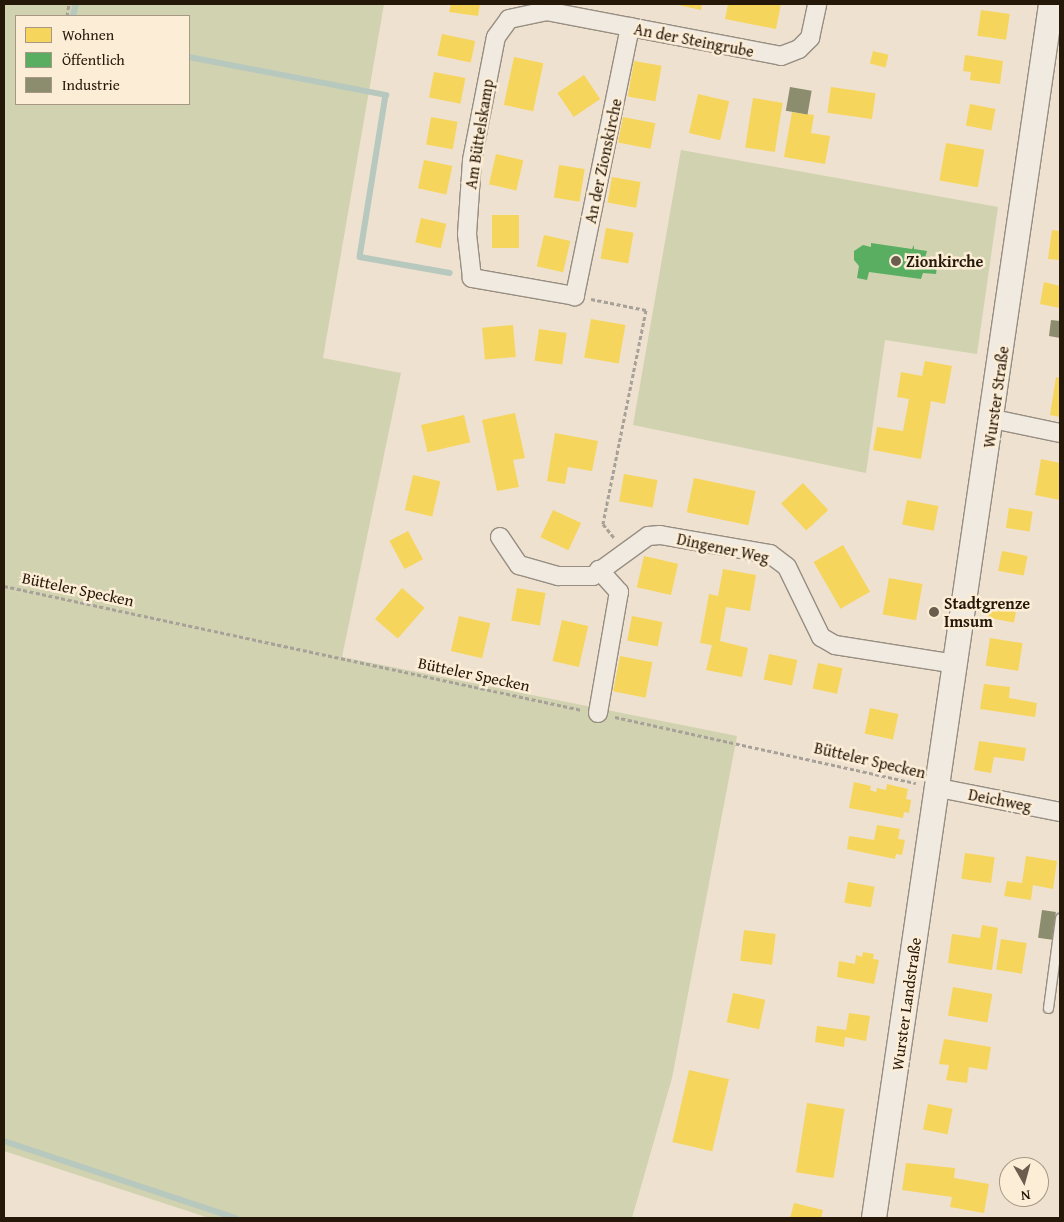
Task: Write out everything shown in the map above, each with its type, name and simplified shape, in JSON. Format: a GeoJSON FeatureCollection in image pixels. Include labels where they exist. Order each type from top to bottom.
{"type":"FeatureCollection","features":[{"type":"Feature","properties":{"kind":"main road","name":"Wurster Straße"},"geometry":{"type":"LineString","coordinates":[[939,789],[1051,4]]}},
{"type":"Feature","properties":{"kind":"main road","name":"Wurster Landstraße"},"geometry":{"type":"LineString","coordinates":[[874,1218],[939,789]]}},
{"type":"Feature","properties":{"kind":"street","name":"An der Steingrube"},"geometry":{"type":"LineString","coordinates":[[546,7],[630,27],[781,56],[799,49],[810,38],[817,4]]}},
{"type":"Feature","properties":{"kind":"street","name":"Am Büttelskamp"},"geometry":{"type":"LineString","coordinates":[[546,7],[509,18],[496,37],[472,160],[468,243],[472,278],[575,296]]}},
{"type":"Feature","properties":{"kind":"street","name":"An der Zionskirche"},"geometry":{"type":"LineString","coordinates":[[575,296],[630,27]]}},
{"type":"Feature","properties":{"kind":"street"},"geometry":{"type":"LineString","coordinates":[[993,419],[1060,434]]}},
{"type":"Feature","properties":{"kind":"street","name":"Dingener Weg"},"geometry":{"type":"LineString","coordinates":[[500,537],[520,565],[558,576],[593,576],[624,550],[648,536],[660,535],[770,554],[787,568],[821,638],[835,645],[957,664]]}},
{"type":"Feature","properties":{"kind":"street"},"geometry":{"type":"LineString","coordinates":[[598,713],[619,592],[599,570]]}},
{"type":"Feature","properties":{"kind":"street","name":"Deichweg"},"geometry":{"type":"LineString","coordinates":[[939,789],[1060,812]]}},
{"type":"Feature","properties":{"kind":"lane"},"geometry":{"type":"LineString","coordinates":[[1048,1008],[1060,918]]}},
{"type":"Feature","properties":{"kind":"path"},"geometry":{"type":"LineString","coordinates":[[575,296],[646,310],[603,524],[624,550]]}},
{"type":"Feature","properties":{"kind":"path","name":"Bütteler Specken"},"geometry":{"type":"LineString","coordinates":[[4,586],[598,713],[939,789]]}},
{"type":"Feature","properties":{"kind":"green space"},"geometry":{"type":"Polygon","coordinates":[[[4,4],[384,4],[323,358],[401,373],[342,657],[737,736],[672,1078],[632,1218],[209,1218],[4,1151],[4,4]]]}},
{"type":"Feature","properties":{"kind":"green space"},"geometry":{"type":"Polygon","coordinates":[[[681,150],[998,207],[977,354],[885,340],[866,473],[633,425],[681,150]]]}},
{"type":"Feature","properties":{"kind":"building: Wohnen"},"geometry":{"type":"Polygon","coordinates":[[[451,4],[480,4],[478,16],[449,12],[451,4]]]}},
{"type":"Feature","properties":{"kind":"building: Wohnen"},"geometry":{"type":"Polygon","coordinates":[[[674,4],[702,4],[701,10],[674,4]]]}},
{"type":"Feature","properties":{"kind":"building: Wohnen"},"geometry":{"type":"Polygon","coordinates":[[[728,4],[781,4],[776,29],[725,19],[728,4]]]}},
{"type":"Feature","properties":{"kind":"building: Wohnen"},"geometry":{"type":"Polygon","coordinates":[[[981,10],[1010,14],[1006,40],[977,36],[981,10]]]}},
{"type":"Feature","properties":{"kind":"building: Wohnen"},"geometry":{"type":"Polygon","coordinates":[[[442,34],[475,41],[471,63],[437,56],[442,34]]]}},
{"type":"Feature","properties":{"kind":"building: Wohnen"},"geometry":{"type":"Polygon","coordinates":[[[873,51],[889,55],[885,67],[870,64],[873,51]]]}},
{"type":"Feature","properties":{"kind":"building: Wohnen"},"geometry":{"type":"Polygon","coordinates":[[[965,55],[1003,61],[1000,84],[970,80],[971,72],[963,71],[965,55]]]}},
{"type":"Feature","properties":{"kind":"building: Wohnen"},"geometry":{"type":"Polygon","coordinates":[[[514,57],[543,63],[533,111],[504,105],[514,57]]]}},
{"type":"Feature","properties":{"kind":"building: Wohnen"},"geometry":{"type":"Polygon","coordinates":[[[634,61],[662,66],[655,101],[628,96],[634,61]]]}},
{"type":"Feature","properties":{"kind":"building: Wohnen"},"geometry":{"type":"Polygon","coordinates":[[[434,72],[465,78],[460,104],[429,98],[434,72]]]}},
{"type":"Feature","properties":{"kind":"building: Wohnen"},"geometry":{"type":"Polygon","coordinates":[[[584,75],[600,99],[574,117],[557,93],[584,75]]]}},
{"type":"Feature","properties":{"kind":"building: Wohnen"},"geometry":{"type":"Polygon","coordinates":[[[831,87],[876,93],[872,119],[827,113],[831,87]]]}},
{"type":"Feature","properties":{"kind":"building: Wohnen"},"geometry":{"type":"Polygon","coordinates":[[[698,94],[729,101],[720,140],[689,133],[698,94]]]}},
{"type":"Feature","properties":{"kind":"building: Wohnen"},"geometry":{"type":"Polygon","coordinates":[[[753,98],[783,103],[775,152],[745,147],[753,98]]]}},
{"type":"Feature","properties":{"kind":"building: Wohnen"},"geometry":{"type":"Polygon","coordinates":[[[970,104],[996,109],[991,131],[966,126],[970,104]]]}},
{"type":"Feature","properties":{"kind":"building: Wohnen"},"geometry":{"type":"Polygon","coordinates":[[[792,112],[814,115],[811,133],[830,136],[825,164],[784,157],[792,112]]]}},
{"type":"Feature","properties":{"kind":"building: Wohnen"},"geometry":{"type":"Polygon","coordinates":[[[431,117],[458,122],[453,149],[426,145],[431,117]]]}},
{"type":"Feature","properties":{"kind":"building: Wohnen"},"geometry":{"type":"Polygon","coordinates":[[[623,117],[655,123],[650,149],[618,143],[623,117]]]}},
{"type":"Feature","properties":{"kind":"building: Wohnen"},"geometry":{"type":"Polygon","coordinates":[[[946,143],[984,150],[978,187],[939,180],[946,143]]]}},
{"type":"Feature","properties":{"kind":"building: Wohnen"},"geometry":{"type":"Polygon","coordinates":[[[496,154],[523,160],[516,191],[489,184],[496,154]]]}},
{"type":"Feature","properties":{"kind":"building: Wohnen"},"geometry":{"type":"Polygon","coordinates":[[[424,160],[452,166],[446,194],[418,188],[424,160]]]}},
{"type":"Feature","properties":{"kind":"building: Wohnen"},"geometry":{"type":"Polygon","coordinates":[[[559,165],[585,169],[580,202],[554,198],[559,165]]]}},
{"type":"Feature","properties":{"kind":"building: Wohnen"},"geometry":{"type":"Polygon","coordinates":[[[612,177],[641,182],[636,208],[607,203],[612,177]]]}},
{"type":"Feature","properties":{"kind":"building: Wohnen"},"geometry":{"type":"Polygon","coordinates":[[[492,215],[519,215],[519,248],[492,248],[492,215]]]}},
{"type":"Feature","properties":{"kind":"building: Wohnen"},"geometry":{"type":"Polygon","coordinates":[[[421,218],[446,224],[441,248],[415,242],[421,218]]]}},
{"type":"Feature","properties":{"kind":"building: Wohnen"},"geometry":{"type":"Polygon","coordinates":[[[606,228],[634,233],[628,263],[601,259],[606,228]]]}},
{"type":"Feature","properties":{"kind":"building: Wohnen"},"geometry":{"type":"Polygon","coordinates":[[[1052,230],[1060,231],[1060,260],[1048,259],[1052,230]]]}},
{"type":"Feature","properties":{"kind":"building: Wohnen"},"geometry":{"type":"Polygon","coordinates":[[[544,235],[570,241],[563,272],[537,266],[544,235]]]}},
{"type":"Feature","properties":{"kind":"building: Wohnen"},"geometry":{"type":"Polygon","coordinates":[[[1044,282],[1060,286],[1060,308],[1040,304],[1044,282]]]}},
{"type":"Feature","properties":{"kind":"building: Wohnen"},"geometry":{"type":"Polygon","coordinates":[[[591,319],[625,325],[619,363],[584,357],[591,319]]]}},
{"type":"Feature","properties":{"kind":"building: Wohnen"},"geometry":{"type":"Polygon","coordinates":[[[513,325],[516,357],[485,360],[482,328],[513,325]]]}},
{"type":"Feature","properties":{"kind":"building: Wohnen"},"geometry":{"type":"Polygon","coordinates":[[[539,329],[567,333],[562,365],[535,361],[539,329]]]}},
{"type":"Feature","properties":{"kind":"building: Wohnen"},"geometry":{"type":"Polygon","coordinates":[[[925,361],[952,366],[945,404],[931,401],[921,459],[873,450],[877,427],[903,431],[909,399],[897,397],[901,372],[922,376],[925,361]]]}},
{"type":"Feature","properties":{"kind":"building: Wohnen"},"geometry":{"type":"Polygon","coordinates":[[[1056,377],[1060,378],[1060,417],[1050,415],[1056,377]]]}},
{"type":"Feature","properties":{"kind":"building: Wohnen"},"geometry":{"type":"Polygon","coordinates":[[[515,413],[525,458],[513,460],[519,487],[497,491],[482,420],[515,413]]]}},
{"type":"Feature","properties":{"kind":"building: Wohnen"},"geometry":{"type":"Polygon","coordinates":[[[464,415],[470,442],[427,452],[421,425],[464,415]]]}},
{"type":"Feature","properties":{"kind":"building: Wohnen"},"geometry":{"type":"Polygon","coordinates":[[[555,433],[598,441],[592,471],[568,467],[565,484],[547,481],[555,433]]]}},
{"type":"Feature","properties":{"kind":"building: Wohnen"},"geometry":{"type":"Polygon","coordinates":[[[1041,459],[1060,463],[1060,500],[1035,495],[1041,459]]]}},
{"type":"Feature","properties":{"kind":"building: Wohnen"},"geometry":{"type":"Polygon","coordinates":[[[624,474],[657,480],[653,507],[619,502],[624,474]]]}},
{"type":"Feature","properties":{"kind":"building: Wohnen"},"geometry":{"type":"Polygon","coordinates":[[[413,475],[440,481],[432,516],[405,510],[413,475]]]}},
{"type":"Feature","properties":{"kind":"building: Wohnen"},"geometry":{"type":"Polygon","coordinates":[[[694,478],[756,491],[748,525],[687,512],[694,478]]]}},
{"type":"Feature","properties":{"kind":"building: Wohnen"},"geometry":{"type":"Polygon","coordinates":[[[803,483],[828,510],[806,531],[781,503],[803,483]]]}},
{"type":"Feature","properties":{"kind":"building: Wohnen"},"geometry":{"type":"Polygon","coordinates":[[[907,500],[938,506],[934,531],[902,525],[907,500]]]}},
{"type":"Feature","properties":{"kind":"building: Wohnen"},"geometry":{"type":"Polygon","coordinates":[[[1009,508],[1033,512],[1030,532],[1006,528],[1009,508]]]}},
{"type":"Feature","properties":{"kind":"building: Wohnen"},"geometry":{"type":"Polygon","coordinates":[[[553,510],[581,523],[568,550],[540,537],[553,510]]]}},
{"type":"Feature","properties":{"kind":"building: Wohnen"},"geometry":{"type":"Polygon","coordinates":[[[408,531],[423,559],[404,569],[389,541],[408,531]]]}},
{"type":"Feature","properties":{"kind":"building: Wohnen"},"geometry":{"type":"Polygon","coordinates":[[[843,545],[870,592],[841,609],[814,562],[843,545]]]}},
{"type":"Feature","properties":{"kind":"building: Wohnen"},"geometry":{"type":"Polygon","coordinates":[[[1002,551],[1028,556],[1024,576],[998,571],[1002,551]]]}},
{"type":"Feature","properties":{"kind":"building: Wohnen"},"geometry":{"type":"Polygon","coordinates":[[[644,556],[678,564],[671,595],[637,587],[644,556]]]}},
{"type":"Feature","properties":{"kind":"building: Wohnen"},"geometry":{"type":"Polygon","coordinates":[[[723,569],[756,575],[750,611],[726,607],[720,641],[748,648],[742,677],[706,670],[712,645],[700,643],[709,594],[718,596],[723,569]]]}},
{"type":"Feature","properties":{"kind":"building: Wohnen"},"geometry":{"type":"Polygon","coordinates":[[[889,578],[922,584],[916,620],[883,614],[889,578]]]}},
{"type":"Feature","properties":{"kind":"building: Wohnen"},"geometry":{"type":"Polygon","coordinates":[[[402,588],[425,608],[398,639],[375,619],[402,588]]]}},
{"type":"Feature","properties":{"kind":"building: Wohnen"},"geometry":{"type":"Polygon","coordinates":[[[517,588],[546,593],[540,626],[511,620],[517,588]]]}},
{"type":"Feature","properties":{"kind":"building: Wohnen"},"geometry":{"type":"Polygon","coordinates":[[[992,599],[1018,604],[1014,623],[988,618],[992,599]]]}},
{"type":"Feature","properties":{"kind":"building: Wohnen"},"geometry":{"type":"Polygon","coordinates":[[[459,616],[490,623],[482,658],[451,651],[459,616]]]}},
{"type":"Feature","properties":{"kind":"building: Wohnen"},"geometry":{"type":"Polygon","coordinates":[[[632,616],[662,622],[658,646],[627,641],[632,616]]]}},
{"type":"Feature","properties":{"kind":"building: Wohnen"},"geometry":{"type":"Polygon","coordinates":[[[562,620],[588,626],[579,667],[553,661],[562,620]]]}},
{"type":"Feature","properties":{"kind":"building: Wohnen"},"geometry":{"type":"Polygon","coordinates":[[[990,638],[1023,643],[1018,671],[986,666],[990,638]]]}},
{"type":"Feature","properties":{"kind":"building: Wohnen"},"geometry":{"type":"Polygon","coordinates":[[[769,654],[797,660],[792,685],[764,679],[769,654]]]}},
{"type":"Feature","properties":{"kind":"building: Wohnen"},"geometry":{"type":"Polygon","coordinates":[[[620,656],[652,662],[646,698],[613,691],[620,656]]]}},
{"type":"Feature","properties":{"kind":"building: Wohnen"},"geometry":{"type":"Polygon","coordinates":[[[818,663],[842,668],[837,694],[813,688],[818,663]]]}},
{"type":"Feature","properties":{"kind":"building: Wohnen"},"geometry":{"type":"Polygon","coordinates":[[[984,684],[1010,687],[1009,698],[1037,703],[1035,717],[980,709],[984,684]]]}},
{"type":"Feature","properties":{"kind":"building: Wohnen"},"geometry":{"type":"Polygon","coordinates":[[[870,708],[898,714],[893,739],[865,733],[870,708]]]}},
{"type":"Feature","properties":{"kind":"building: Wohnen"},"geometry":{"type":"Polygon","coordinates":[[[979,741],[1026,748],[1024,761],[994,757],[991,773],[974,770],[979,741]]]}},
{"type":"Feature","properties":{"kind":"building: Wohnen"},"geometry":{"type":"Polygon","coordinates":[[[854,782],[871,786],[870,790],[876,792],[877,788],[886,790],[887,784],[908,789],[906,799],[911,800],[909,813],[904,812],[903,818],[849,808],[854,782]]]}},
{"type":"Feature","properties":{"kind":"building: Wohnen"},"geometry":{"type":"Polygon","coordinates":[[[877,825],[900,829],[898,839],[905,840],[902,855],[896,854],[895,859],[847,849],[849,836],[874,840],[877,825]]]}},
{"type":"Feature","properties":{"kind":"building: Wohnen"},"geometry":{"type":"Polygon","coordinates":[[[965,853],[995,857],[991,883],[961,879],[965,853]]]}},
{"type":"Feature","properties":{"kind":"building: Wohnen"},"geometry":{"type":"Polygon","coordinates":[[[1026,856],[1057,861],[1053,889],[1033,885],[1031,900],[1004,896],[1007,881],[1022,883],[1026,856]]]}},
{"type":"Feature","properties":{"kind":"building: Wohnen"},"geometry":{"type":"Polygon","coordinates":[[[848,882],[875,887],[871,907],[844,903],[848,882]]]}},
{"type":"Feature","properties":{"kind":"building: Wohnen"},"geometry":{"type":"Polygon","coordinates":[[[982,925],[998,928],[992,970],[948,963],[952,934],[980,938],[982,925]]]}},
{"type":"Feature","properties":{"kind":"building: Wohnen"},"geometry":{"type":"Polygon","coordinates":[[[744,930],[776,934],[772,965],[740,961],[744,930]]]}},
{"type":"Feature","properties":{"kind":"building: Wohnen"},"geometry":{"type":"Polygon","coordinates":[[[1001,939],[1027,943],[1022,974],[996,970],[1001,939]]]}},
{"type":"Feature","properties":{"kind":"building: Wohnen"},"geometry":{"type":"Polygon","coordinates":[[[863,952],[874,954],[873,959],[879,960],[874,984],[837,977],[839,961],[855,964],[856,955],[862,957],[863,952]]]}},
{"type":"Feature","properties":{"kind":"building: Wohnen"},"geometry":{"type":"Polygon","coordinates":[[[953,987],[992,994],[987,1023],[948,1016],[953,987]]]}},
{"type":"Feature","properties":{"kind":"building: Wohnen"},"geometry":{"type":"Polygon","coordinates":[[[733,993],[765,1000],[759,1029],[727,1022],[733,993]]]}},
{"type":"Feature","properties":{"kind":"building: Wohnen"},"geometry":{"type":"Polygon","coordinates":[[[849,1013],[870,1016],[866,1041],[845,1037],[844,1047],[815,1042],[817,1026],[846,1030],[849,1013]]]}},
{"type":"Feature","properties":{"kind":"building: Wohnen"},"geometry":{"type":"Polygon","coordinates":[[[944,1039],[991,1047],[987,1070],[969,1067],[967,1083],[946,1080],[949,1065],[939,1064],[944,1039]]]}},
{"type":"Feature","properties":{"kind":"building: Wohnen"},"geometry":{"type":"Polygon","coordinates":[[[689,1070],[729,1079],[712,1151],[672,1142],[689,1070]]]}},
{"type":"Feature","properties":{"kind":"building: Wohnen"},"geometry":{"type":"Polygon","coordinates":[[[807,1103],[845,1109],[834,1178],[796,1172],[807,1103]]]}},
{"type":"Feature","properties":{"kind":"building: Wohnen"},"geometry":{"type":"Polygon","coordinates":[[[928,1104],[953,1109],[948,1134],[923,1130],[928,1104]]]}},
{"type":"Feature","properties":{"kind":"building: Wohnen"},"geometry":{"type":"Polygon","coordinates":[[[906,1163],[955,1168],[954,1178],[989,1184],[984,1213],[950,1207],[952,1197],[902,1190],[906,1163]]]}},
{"type":"Feature","properties":{"kind":"building: Wohnen"},"geometry":{"type":"Polygon","coordinates":[[[794,1203],[823,1210],[821,1218],[790,1218],[794,1203]]]}},
{"type":"Feature","properties":{"kind":"building: Öffentlich","name":"Zionkirche"},"geometry":{"type":"Polygon","coordinates":[[[871,243],[912,249],[914,245],[914,249],[927,251],[925,258],[938,259],[936,274],[923,273],[921,279],[869,272],[867,280],[857,278],[859,266],[854,260],[854,251],[863,245],[871,247],[871,243]]]}},
{"type":"Feature","properties":{"kind":"building: Industrie"},"geometry":{"type":"Polygon","coordinates":[[[790,87],[812,91],[807,114],[786,111],[790,87]]]}},
{"type":"Feature","properties":{"kind":"building: Industrie"},"geometry":{"type":"Polygon","coordinates":[[[1051,320],[1060,321],[1060,338],[1049,336],[1051,320]]]}},
{"type":"Feature","properties":{"kind":"building: Industrie"},"geometry":{"type":"Polygon","coordinates":[[[1042,910],[1056,912],[1052,940],[1038,938],[1042,910]]]}},
{"type":"Feature","properties":{"kind":"waterway"},"geometry":{"type":"LineString","coordinates":[[73,15],[76,4]]}},
{"type":"Feature","properties":{"kind":"waterway"},"geometry":{"type":"LineString","coordinates":[[190,57],[386,95],[360,257],[450,273]]}},
{"type":"Feature","properties":{"kind":"waterway"},"geometry":{"type":"LineString","coordinates":[[4,1141],[236,1218]]}},
{"type":"Feature","properties":{"kind":"place","name":"Zionkirche"},"geometry":{"type":"Point","coordinates":[896,261]}},
{"type":"Feature","properties":{"kind":"place","name":"Stadtgrenze Imsum"},"geometry":{"type":"Point","coordinates":[934,612]}}]}
